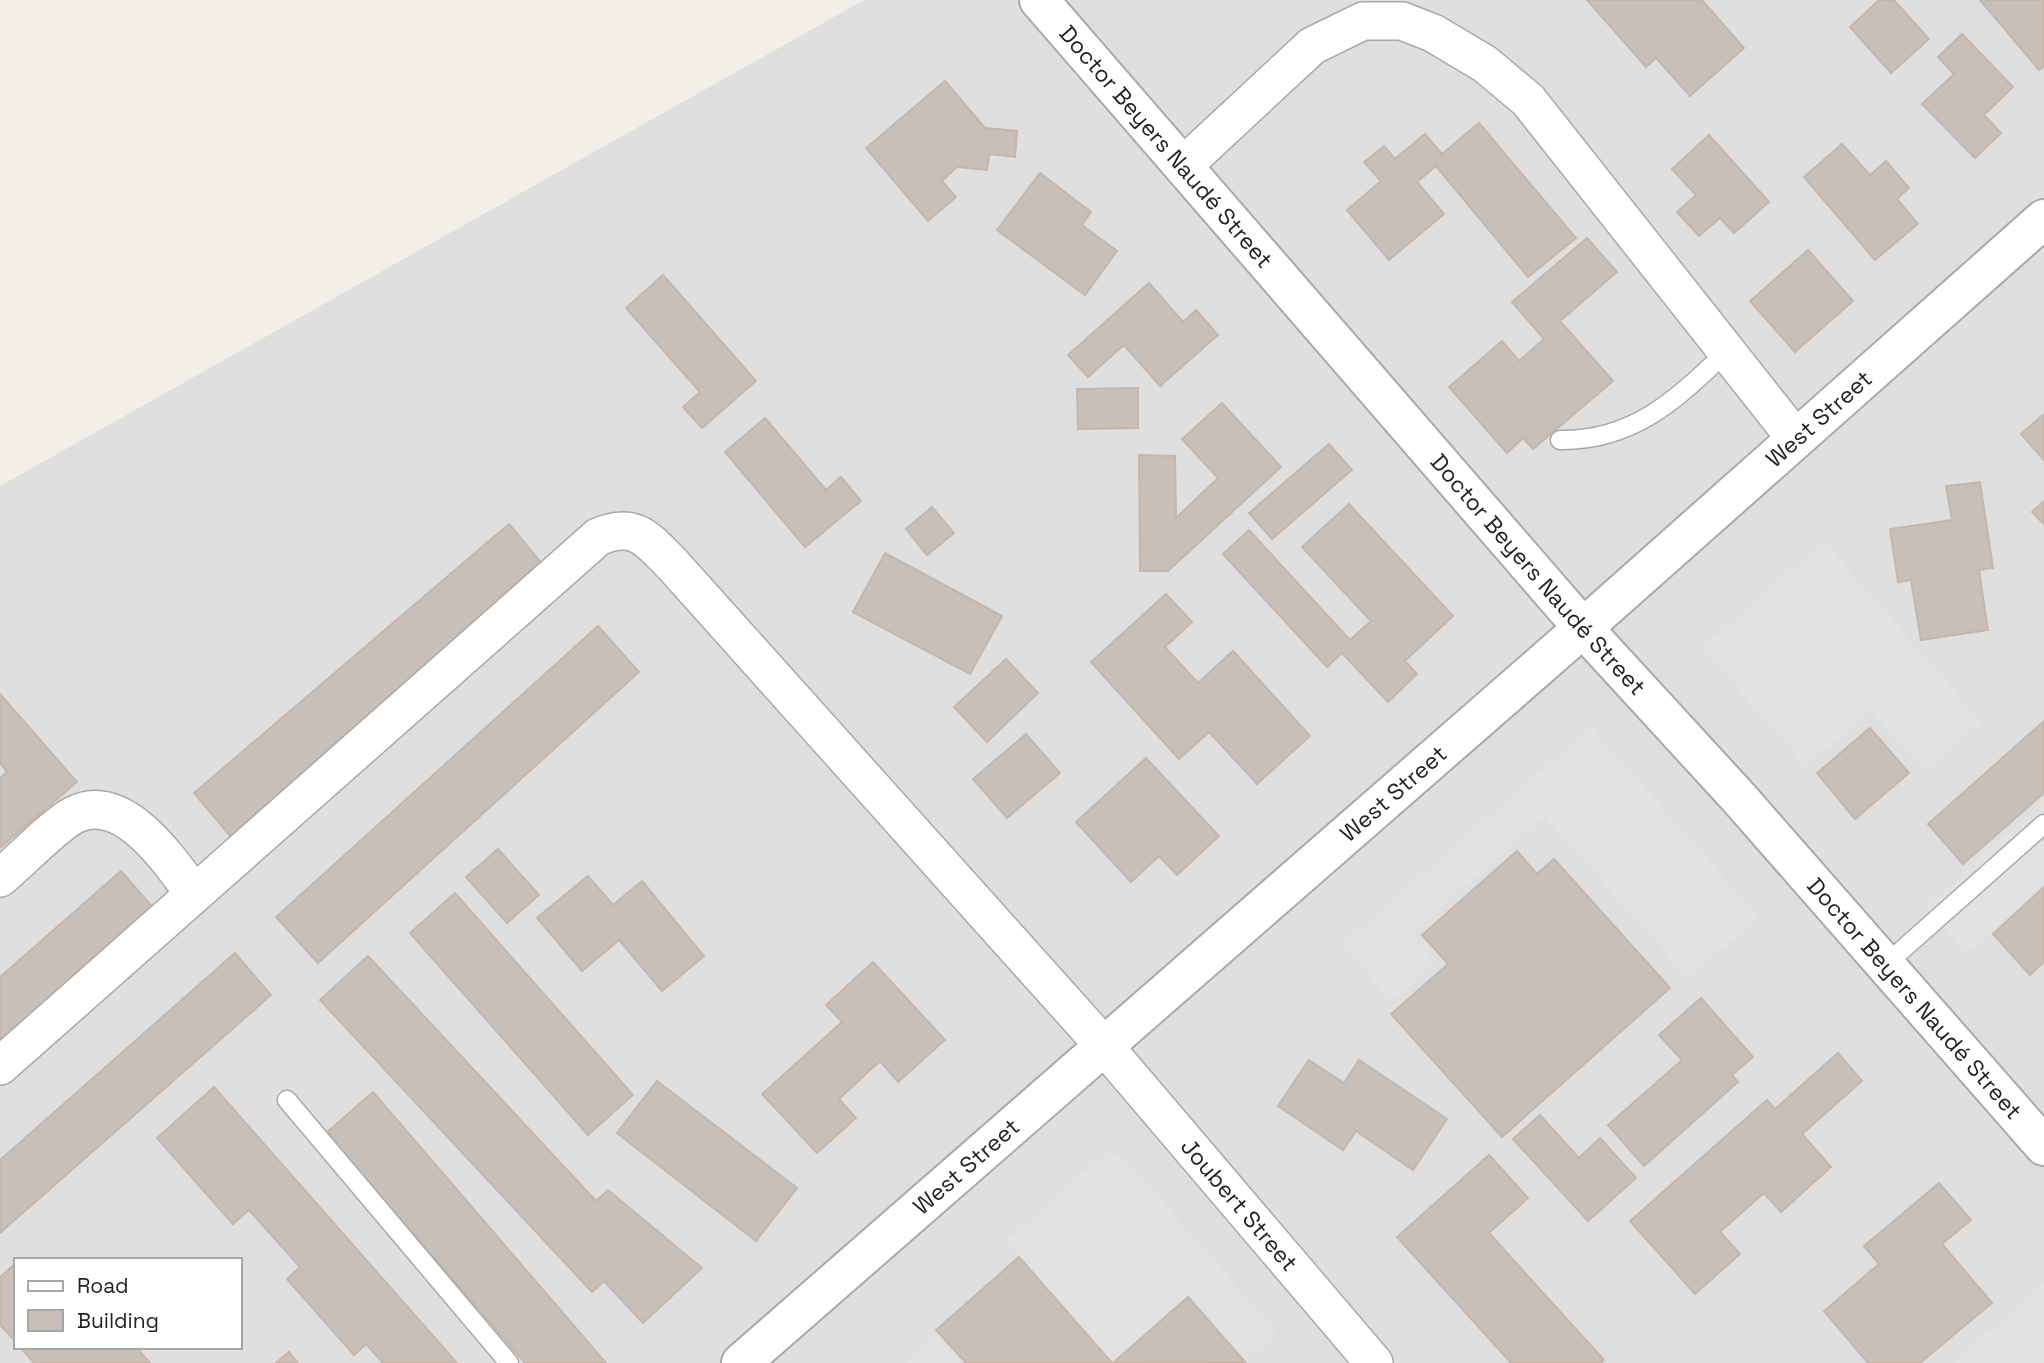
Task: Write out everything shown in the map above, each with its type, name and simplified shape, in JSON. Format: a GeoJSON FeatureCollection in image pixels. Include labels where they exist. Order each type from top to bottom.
{"type":"FeatureCollection","features":[{"type":"Feature","properties":{"kind":"street","name":"Doctor Beyers Naudé Street"},"geometry":{"type":"LineString","coordinates":[[1039,0],[1583,628],[1739,798],[2044,1146]]}},
{"type":"Feature","properties":{"kind":"street"},"geometry":{"type":"LineString","coordinates":[[1184,165],[1312,46],[1363,20],[1402,21],[1433,33],[1485,64],[1528,100],[1796,439]]}},
{"type":"Feature","properties":{"kind":"street","name":"West Street"},"geometry":{"type":"LineString","coordinates":[[741,1363],[1583,628],[2044,219]]}},
{"type":"Feature","properties":{"kind":"street","name":"Joubert Street"},"geometry":{"type":"LineString","coordinates":[[0,1066],[598,537],[609,532],[632,531],[644,537],[674,566],[1105,1046],[1374,1363]]}},
{"type":"Feature","properties":{"kind":"street"},"geometry":{"type":"LineString","coordinates":[[0,878],[74,814],[103,810],[133,823],[169,860],[194,894]]}},
{"type":"Feature","properties":{"kind":"lane"},"geometry":{"type":"LineString","coordinates":[[1560,440],[1607,437],[1646,418],[1682,395],[1726,352]]}},
{"type":"Feature","properties":{"kind":"lane"},"geometry":{"type":"LineString","coordinates":[[1885,965],[2044,824]]}},
{"type":"Feature","properties":{"kind":"lane"},"geometry":{"type":"LineString","coordinates":[[287,1100],[509,1363]]}},
{"type":"Feature","properties":{"kind":"shaded area"},"geometry":{"type":"Polygon","coordinates":[[[864,0],[2044,0],[2044,1363],[0,1363],[0,486],[864,0]]]}},
{"type":"Feature","properties":{"kind":"shaded area"},"geometry":{"type":"Polygon","coordinates":[[[1824,541],[1982,722],[1925,772],[1871,710],[1806,767],[1702,648],[1824,541]]]}},
{"type":"Feature","properties":{"kind":"shaded area"},"geometry":{"type":"Polygon","coordinates":[[[1591,727],[1759,917],[1688,979],[1545,816],[1410,935],[1435,964],[1391,1001],[1342,945],[1591,727]]]}},
{"type":"Feature","properties":{"kind":"shaded area"},"geometry":{"type":"Polygon","coordinates":[[[2044,800],[2044,884],[1967,953],[1925,907],[2044,800]]]}},
{"type":"Feature","properties":{"kind":"shaded area"},"geometry":{"type":"Polygon","coordinates":[[[1105,1153],[1122,1155],[1277,1332],[1246,1360],[1189,1295],[1112,1361],[1006,1241],[1105,1153]]]}},
{"type":"Feature","properties":{"kind":"shaded area"},"geometry":{"type":"Polygon","coordinates":[[[2044,1283],[2044,1363],[1953,1363],[2044,1283]]]}},
{"type":"Feature","properties":{"kind":"shaded area"},"geometry":{"type":"Polygon","coordinates":[[[937,1336],[960,1363],[907,1363],[937,1336]]]}},
{"type":"Feature","properties":{"kind":"building"},"geometry":{"type":"Polygon","coordinates":[[[1587,0],[1702,0],[1744,48],[1690,96],[1656,58],[1646,67],[1587,0]]]}},
{"type":"Feature","properties":{"kind":"building"},"geometry":{"type":"Polygon","coordinates":[[[1879,0],[1894,0],[1929,39],[1891,73],[1850,27],[1879,0]]]}},
{"type":"Feature","properties":{"kind":"building"},"geometry":{"type":"Polygon","coordinates":[[[1980,0],[2044,0],[2044,66],[2039,70],[1980,0]]]}},
{"type":"Feature","properties":{"kind":"building"},"geometry":{"type":"Polygon","coordinates":[[[1962,34],[2013,87],[1984,115],[2001,133],[1975,158],[1922,104],[1954,74],[1938,57],[1962,34]]]}},
{"type":"Feature","properties":{"kind":"building"},"geometry":{"type":"Polygon","coordinates":[[[945,81],[985,128],[1017,131],[1015,157],[989,154],[987,170],[957,167],[942,181],[956,197],[928,221],[866,148],[945,81]]]}},
{"type":"Feature","properties":{"kind":"building"},"geometry":{"type":"Polygon","coordinates":[[[1479,123],[1576,238],[1528,277],[1436,166],[1417,182],[1444,214],[1389,260],[1347,210],[1381,181],[1364,162],[1384,146],[1395,159],[1425,134],[1442,154],[1479,123]]]}},
{"type":"Feature","properties":{"kind":"building"},"geometry":{"type":"Polygon","coordinates":[[[1709,135],[1769,202],[1734,233],[1720,218],[1699,236],[1677,212],[1696,195],[1672,169],[1709,135]]]}},
{"type":"Feature","properties":{"kind":"building"},"geometry":{"type":"Polygon","coordinates":[[[1842,144],[1870,175],[1886,161],[1909,188],[1897,199],[1918,224],[1875,260],[1804,177],[1842,144]]]}},
{"type":"Feature","properties":{"kind":"building"},"geometry":{"type":"Polygon","coordinates":[[[1040,173],[1091,212],[1082,225],[1117,251],[1085,295],[997,230],[1040,173]]]}},
{"type":"Feature","properties":{"kind":"building"},"geometry":{"type":"Polygon","coordinates":[[[1587,238],[1617,272],[1560,321],[1613,381],[1533,449],[1523,438],[1507,453],[1449,387],[1502,341],[1519,361],[1544,339],[1512,302],[1587,238]]]}},
{"type":"Feature","properties":{"kind":"building"},"geometry":{"type":"Polygon","coordinates":[[[1808,250],[1853,301],[1795,352],[1750,301],[1808,250]]]}},
{"type":"Feature","properties":{"kind":"building"},"geometry":{"type":"Polygon","coordinates":[[[663,275],[756,381],[702,428],[683,407],[700,392],[626,308],[663,275]]]}},
{"type":"Feature","properties":{"kind":"building"},"geometry":{"type":"Polygon","coordinates":[[[1149,283],[1183,322],[1196,310],[1218,335],[1160,386],[1124,345],[1088,377],[1068,355],[1149,283]]]}},
{"type":"Feature","properties":{"kind":"building"},"geometry":{"type":"Polygon","coordinates":[[[1138,388],[1138,428],[1078,429],[1077,389],[1138,388]]]}},
{"type":"Feature","properties":{"kind":"building"},"geometry":{"type":"Polygon","coordinates":[[[1222,403],[1281,467],[1168,571],[1140,571],[1139,455],[1175,456],[1176,518],[1218,478],[1182,439],[1222,403]]]}},
{"type":"Feature","properties":{"kind":"building"},"geometry":{"type":"Polygon","coordinates":[[[2044,414],[2044,460],[2021,434],[2044,414]]]}},
{"type":"Feature","properties":{"kind":"building"},"geometry":{"type":"Polygon","coordinates":[[[765,418],[826,490],[841,477],[861,501],[805,547],[725,452],[765,418]]]}},
{"type":"Feature","properties":{"kind":"building"},"geometry":{"type":"Polygon","coordinates":[[[1329,444],[1352,470],[1272,539],[1249,513],[1329,444]]]}},
{"type":"Feature","properties":{"kind":"building"},"geometry":{"type":"Polygon","coordinates":[[[1980,482],[1993,568],[1979,570],[1988,630],[1921,640],[1911,580],[1898,582],[1890,529],[1952,520],[1946,486],[1980,482]]]}},
{"type":"Feature","properties":{"kind":"building"},"geometry":{"type":"Polygon","coordinates":[[[2044,501],[2044,524],[2032,512],[2044,501]]]}},
{"type":"Feature","properties":{"kind":"building"},"geometry":{"type":"Polygon","coordinates":[[[1349,504],[1453,616],[1405,661],[1417,674],[1388,702],[1342,653],[1327,667],[1223,554],[1249,530],[1350,640],[1371,621],[1302,547],[1349,504]]]}},
{"type":"Feature","properties":{"kind":"building"},"geometry":{"type":"Polygon","coordinates":[[[932,507],[954,533],[927,555],[906,529],[932,507]]]}},
{"type":"Feature","properties":{"kind":"building"},"geometry":{"type":"Polygon","coordinates":[[[509,524],[547,570],[232,838],[194,793],[509,524]]]}},
{"type":"Feature","properties":{"kind":"building"},"geometry":{"type":"Polygon","coordinates":[[[885,553],[1002,616],[970,674],[853,612],[885,553]]]}},
{"type":"Feature","properties":{"kind":"building"},"geometry":{"type":"Polygon","coordinates":[[[1166,594],[1192,622],[1165,647],[1198,683],[1233,651],[1310,736],[1257,784],[1209,732],[1179,759],[1091,662],[1166,594]]]}},
{"type":"Feature","properties":{"kind":"building"},"geometry":{"type":"Polygon","coordinates":[[[598,626],[639,672],[318,963],[276,917],[598,626]]]}},
{"type":"Feature","properties":{"kind":"building"},"geometry":{"type":"Polygon","coordinates":[[[1006,659],[1038,693],[987,742],[954,707],[1006,659]]]}},
{"type":"Feature","properties":{"kind":"building"},"geometry":{"type":"Polygon","coordinates":[[[0,694],[77,782],[0,848],[0,778],[7,772],[0,763],[0,694]]]}},
{"type":"Feature","properties":{"kind":"building"},"geometry":{"type":"Polygon","coordinates":[[[2044,721],[2044,793],[1963,864],[1928,824],[2044,721]]]}},
{"type":"Feature","properties":{"kind":"building"},"geometry":{"type":"Polygon","coordinates":[[[1870,728],[1909,773],[1855,819],[1817,773],[1870,728]]]}},
{"type":"Feature","properties":{"kind":"building"},"geometry":{"type":"Polygon","coordinates":[[[1026,734],[1060,773],[1007,818],[973,779],[1026,734]]]}},
{"type":"Feature","properties":{"kind":"building"},"geometry":{"type":"Polygon","coordinates":[[[1146,758],[1219,836],[1177,875],[1159,856],[1131,882],[1076,822],[1146,758]]]}},
{"type":"Feature","properties":{"kind":"building"},"geometry":{"type":"Polygon","coordinates":[[[498,849],[539,895],[507,923],[466,877],[498,849]]]}},
{"type":"Feature","properties":{"kind":"building"},"geometry":{"type":"Polygon","coordinates":[[[1517,851],[1537,874],[1554,859],[1670,988],[1502,1137],[1391,1014],[1448,964],[1422,935],[1517,851]]]}},
{"type":"Feature","properties":{"kind":"building"},"geometry":{"type":"Polygon","coordinates":[[[121,871],[155,910],[0,1044],[0,977],[121,871]]]}},
{"type":"Feature","properties":{"kind":"building"},"geometry":{"type":"Polygon","coordinates":[[[588,876],[613,905],[642,881],[704,956],[662,991],[619,940],[582,971],[537,918],[588,876]]]}},
{"type":"Feature","properties":{"kind":"building"},"geometry":{"type":"Polygon","coordinates":[[[2044,887],[2044,962],[2030,975],[1993,934],[2044,887]]]}},
{"type":"Feature","properties":{"kind":"building"},"geometry":{"type":"Polygon","coordinates":[[[455,893],[633,1095],[588,1135],[410,933],[455,893]]]}},
{"type":"Feature","properties":{"kind":"building"},"geometry":{"type":"Polygon","coordinates":[[[235,953],[271,995],[0,1233],[0,1160],[235,953]]]}},
{"type":"Feature","properties":{"kind":"building"},"geometry":{"type":"Polygon","coordinates":[[[368,956],[596,1201],[608,1190],[702,1268],[643,1323],[604,1281],[592,1292],[320,1000],[368,956]]]}},
{"type":"Feature","properties":{"kind":"building"},"geometry":{"type":"Polygon","coordinates":[[[873,962],[945,1040],[898,1082],[880,1061],[839,1099],[856,1118],[817,1153],[762,1094],[842,1022],[826,1005],[873,962]]]}},
{"type":"Feature","properties":{"kind":"building"},"geometry":{"type":"Polygon","coordinates":[[[1701,998],[1753,1057],[1732,1075],[1738,1082],[1644,1166],[1608,1125],[1682,1060],[1659,1035],[1701,998]]]}},
{"type":"Feature","properties":{"kind":"building"},"geometry":{"type":"Polygon","coordinates":[[[1838,1053],[1862,1081],[1802,1134],[1831,1167],[1781,1212],[1764,1193],[1720,1232],[1740,1254],[1695,1294],[1630,1221],[1767,1100],[1775,1109],[1838,1053]]]}},
{"type":"Feature","properties":{"kind":"building"},"geometry":{"type":"Polygon","coordinates":[[[1309,1060],[1344,1083],[1359,1060],[1447,1119],[1413,1170],[1356,1131],[1343,1150],[1278,1106],[1309,1060]]]}},
{"type":"Feature","properties":{"kind":"building"},"geometry":{"type":"Polygon","coordinates":[[[657,1081],[797,1188],[756,1241],[617,1133],[657,1081]]]}},
{"type":"Feature","properties":{"kind":"building"},"geometry":{"type":"Polygon","coordinates":[[[214,1087],[457,1363],[383,1363],[366,1344],[354,1355],[287,1279],[300,1267],[249,1210],[233,1224],[157,1138],[214,1087]]]}},
{"type":"Feature","properties":{"kind":"building"},"geometry":{"type":"Polygon","coordinates":[[[373,1092],[606,1363],[525,1363],[326,1133],[373,1092]]]}},
{"type":"Feature","properties":{"kind":"building"},"geometry":{"type":"Polygon","coordinates":[[[1540,1115],[1579,1158],[1600,1138],[1636,1178],[1588,1221],[1513,1139],[1540,1115]]]}},
{"type":"Feature","properties":{"kind":"building"},"geometry":{"type":"Polygon","coordinates":[[[1489,1155],[1528,1198],[1489,1233],[1604,1360],[1601,1363],[1511,1363],[1397,1237],[1489,1155]]]}},
{"type":"Feature","properties":{"kind":"building"},"geometry":{"type":"Polygon","coordinates":[[[1939,1183],[1971,1220],[1942,1244],[1992,1303],[1920,1363],[1868,1363],[1824,1311],[1879,1264],[1864,1246],[1939,1183]]]}},
{"type":"Feature","properties":{"kind":"building"},"geometry":{"type":"Polygon","coordinates":[[[1019,1257],[1112,1363],[966,1363],[936,1330],[1019,1257]]]}},
{"type":"Feature","properties":{"kind":"building"},"geometry":{"type":"Polygon","coordinates":[[[14,1265],[14,1340],[0,1325],[0,1277],[14,1265]]]}},
{"type":"Feature","properties":{"kind":"building"},"geometry":{"type":"Polygon","coordinates":[[[1188,1297],[1245,1362],[1113,1363],[1188,1297]]]}},
{"type":"Feature","properties":{"kind":"building"},"geometry":{"type":"Polygon","coordinates":[[[22,1349],[138,1349],[150,1363],[34,1363],[22,1349]]]}},
{"type":"Feature","properties":{"kind":"building"},"geometry":{"type":"Polygon","coordinates":[[[289,1352],[298,1363],[276,1363],[289,1352]]]}}]}
